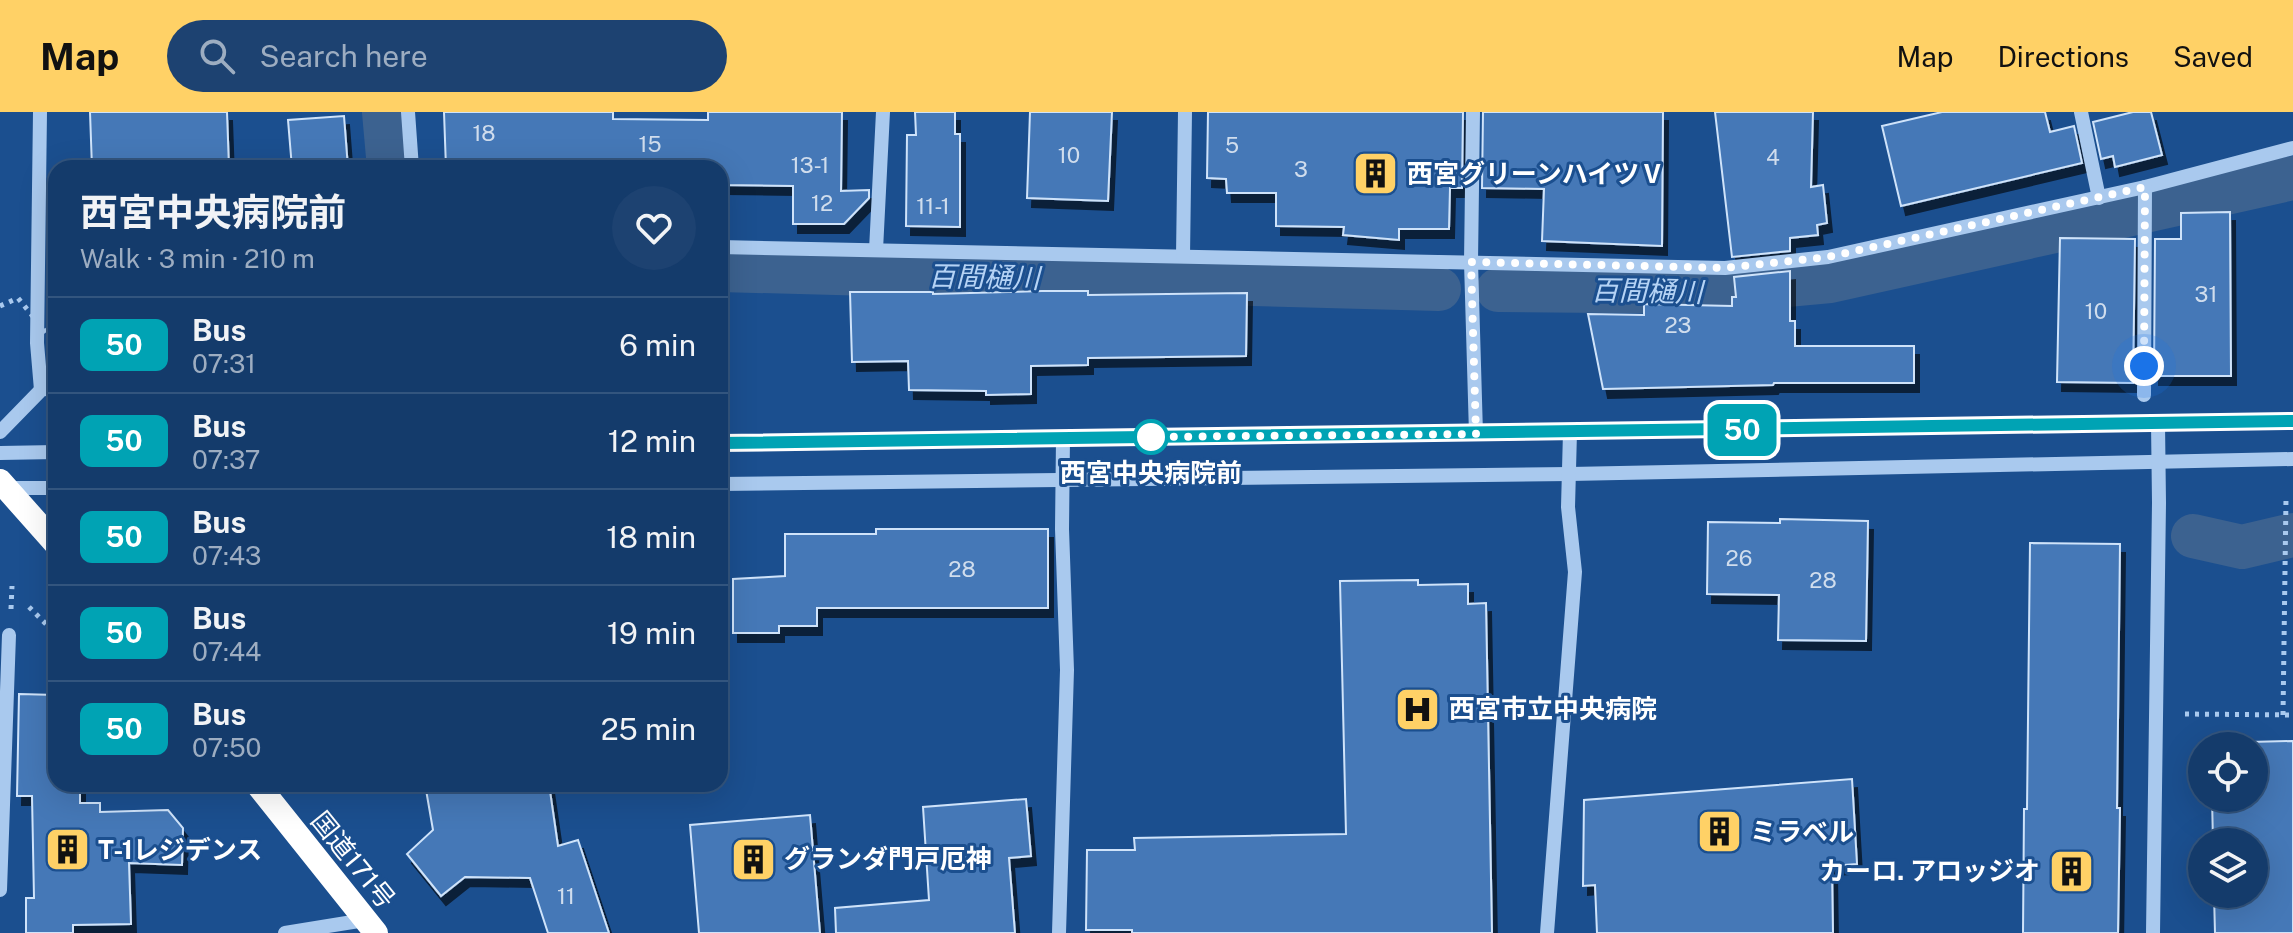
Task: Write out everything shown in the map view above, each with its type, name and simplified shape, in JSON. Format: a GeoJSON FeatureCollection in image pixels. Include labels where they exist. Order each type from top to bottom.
{"type":"FeatureCollection","features":[{"type":"Feature","properties":{"kind":"highway"},"geometry":{"type":"LineString","coordinates":[[2,486],[48,535]]}},
{"type":"Feature","properties":{"kind":"highway","name":"国道171号"},"geometry":{"type":"LineString","coordinates":[[263,792],[370,926]]}},
{"type":"Feature","properties":{"kind":"street"},"geometry":{"type":"LineString","coordinates":[[40,112],[37,343],[48,384]]}},
{"type":"Feature","properties":{"kind":"street"},"geometry":{"type":"LineString","coordinates":[[408,112],[411,160]]}},
{"type":"Feature","properties":{"kind":"street"},"geometry":{"type":"LineString","coordinates":[[876,250],[883,112]]}},
{"type":"Feature","properties":{"kind":"street"},"geometry":{"type":"LineString","coordinates":[[1183,256],[1185,112]]}},
{"type":"Feature","properties":{"kind":"street"},"geometry":{"type":"LineString","coordinates":[[1473,112],[1471,262],[1476,434]]}},
{"type":"Feature","properties":{"kind":"street"},"geometry":{"type":"LineString","coordinates":[[2081,112],[2099,198]]}},
{"type":"Feature","properties":{"kind":"street"},"geometry":{"type":"LineString","coordinates":[[728,247],[1725,268],[1828,257],[2099,198],[2145,195],[2293,148]]}},
{"type":"Feature","properties":{"kind":"street"},"geometry":{"type":"LineString","coordinates":[[2144,395],[2145,195]]}},
{"type":"Feature","properties":{"kind":"street"},"geometry":{"type":"LineString","coordinates":[[0,432],[48,389]]}},
{"type":"Feature","properties":{"kind":"street"},"geometry":{"type":"LineString","coordinates":[[728,443],[2293,421]]}},
{"type":"Feature","properties":{"kind":"street"},"geometry":{"type":"LineString","coordinates":[[2153,933],[2158,423]]}},
{"type":"Feature","properties":{"kind":"street"},"geometry":{"type":"LineString","coordinates":[[1547,933],[1575,572],[1568,507],[1570,432]]}},
{"type":"Feature","properties":{"kind":"street"},"geometry":{"type":"LineString","coordinates":[[1059,933],[1067,670],[1063,438]]}},
{"type":"Feature","properties":{"kind":"street"},"geometry":{"type":"LineString","coordinates":[[0,453],[48,452]]}},
{"type":"Feature","properties":{"kind":"street"},"geometry":{"type":"LineString","coordinates":[[728,484],[1570,474],[2293,459]]}},
{"type":"Feature","properties":{"kind":"street"},"geometry":{"type":"LineString","coordinates":[[2,486],[48,488]]}},
{"type":"Feature","properties":{"kind":"street"},"geometry":{"type":"LineString","coordinates":[[0,890],[9,635]]}},
{"type":"Feature","properties":{"kind":"street"},"geometry":{"type":"LineString","coordinates":[[289,933],[370,926]]}},
{"type":"Feature","properties":{"kind":"path"},"geometry":{"type":"LineString","coordinates":[[0,306],[18,298],[48,335]]}},
{"type":"Feature","properties":{"kind":"path"},"geometry":{"type":"LineString","coordinates":[[2283,715],[2286,498]]}},
{"type":"Feature","properties":{"kind":"path"},"geometry":{"type":"LineString","coordinates":[[29,607],[48,626]]}},
{"type":"Feature","properties":{"kind":"path"},"geometry":{"type":"LineString","coordinates":[[2156,714],[2293,715]]}},
{"type":"Feature","properties":{"kind":"building"},"geometry":{"type":"Polygon","coordinates":[[[90,112],[227,112],[229,160],[92,160],[90,112]]]}},
{"type":"Feature","properties":{"kind":"building"},"geometry":{"type":"Polygon","coordinates":[[[444,112],[613,112],[613,119],[708,120],[708,112],[842,112],[841,191],[869,190],[869,198],[844,224],[793,224],[793,186],[728,185],[728,160],[446,160],[444,112]]]}},
{"type":"Feature","properties":{"kind":"building"},"geometry":{"type":"Polygon","coordinates":[[[915,112],[955,112],[955,134],[960,134],[960,227],[906,226],[907,135],[916,135],[915,112]]]}},
{"type":"Feature","properties":{"kind":"building"},"geometry":{"type":"Polygon","coordinates":[[[1030,112],[1112,112],[1108,201],[1027,198],[1030,112]]]}},
{"type":"Feature","properties":{"kind":"building"},"geometry":{"type":"Polygon","coordinates":[[[1208,112],[1463,112],[1462,188],[1450,188],[1449,229],[1399,229],[1399,240],[1343,235],[1344,227],[1276,226],[1276,193],[1227,193],[1226,179],[1207,178],[1208,112]]]}},
{"type":"Feature","properties":{"kind":"building"},"geometry":{"type":"Polygon","coordinates":[[[1483,112],[1663,112],[1662,246],[1542,241],[1544,189],[1482,188],[1483,112]]]}},
{"type":"Feature","properties":{"kind":"building"},"geometry":{"type":"Polygon","coordinates":[[[1715,112],[1813,112],[1811,187],[1823,185],[1827,223],[1817,225],[1818,235],[1790,238],[1790,251],[1732,257],[1715,112]]]}},
{"type":"Feature","properties":{"kind":"building"},"geometry":{"type":"Polygon","coordinates":[[[1942,112],[2045,112],[2050,132],[2074,126],[2082,163],[1901,206],[1882,126],[1942,112]]]}},
{"type":"Feature","properties":{"kind":"building"},"geometry":{"type":"Polygon","coordinates":[[[2133,112],[2151,112],[2162,155],[2115,167],[2113,156],[2101,159],[2093,122],[2133,112]]]}},
{"type":"Feature","properties":{"kind":"building"},"geometry":{"type":"Polygon","coordinates":[[[344,116],[347,160],[291,160],[288,120],[344,116]]]}},
{"type":"Feature","properties":{"kind":"building"},"geometry":{"type":"Polygon","coordinates":[[[2230,212],[2231,376],[2154,376],[2155,239],[2181,239],[2181,213],[2230,212]]]}},
{"type":"Feature","properties":{"kind":"building"},"geometry":{"type":"Polygon","coordinates":[[[2060,238],[2135,239],[2133,383],[2057,382],[2060,238]]]}},
{"type":"Feature","properties":{"kind":"building"},"geometry":{"type":"Polygon","coordinates":[[[1790,271],[1790,321],[1795,321],[1795,346],[1914,346],[1914,383],[1774,383],[1603,389],[1588,314],[1644,315],[1644,304],[1732,306],[1732,297],[1736,297],[1734,277],[1790,271]]]}},
{"type":"Feature","properties":{"kind":"building"},"geometry":{"type":"Polygon","coordinates":[[[1088,291],[1088,295],[1247,293],[1246,356],[1088,358],[1088,365],[1031,366],[1031,394],[986,395],[986,391],[909,390],[908,361],[852,362],[850,292],[933,294],[1088,291]]]}},
{"type":"Feature","properties":{"kind":"building"},"geometry":{"type":"Polygon","coordinates":[[[1780,519],[1868,521],[1866,641],[1778,640],[1779,595],[1707,594],[1708,522],[1780,523],[1780,519]]]}},
{"type":"Feature","properties":{"kind":"building"},"geometry":{"type":"Polygon","coordinates":[[[876,529],[1048,529],[1048,608],[817,608],[817,626],[779,626],[779,633],[733,633],[733,579],[785,576],[785,534],[876,534],[876,529]]]}},
{"type":"Feature","properties":{"kind":"building"},"geometry":{"type":"Polygon","coordinates":[[[2030,543],[2120,544],[2118,933],[2023,933],[2030,543]]]}},
{"type":"Feature","properties":{"kind":"building","name":"西宮市立中央病院"},"geometry":{"type":"Polygon","coordinates":[[[1418,580],[1418,585],[1468,584],[1468,604],[1486,603],[1492,933],[1132,933],[1132,930],[1086,930],[1087,850],[1135,850],[1134,838],[1346,834],[1340,581],[1418,580]]]}},
{"type":"Feature","properties":{"kind":"building"},"geometry":{"type":"Polygon","coordinates":[[[19,694],[48,695],[48,792],[80,792],[80,803],[100,803],[100,812],[168,810],[183,828],[182,865],[129,863],[131,924],[73,925],[73,933],[26,933],[26,898],[34,898],[32,796],[17,796],[19,694]]]}},
{"type":"Feature","properties":{"kind":"building"},"geometry":{"type":"Polygon","coordinates":[[[2293,741],[2293,933],[2215,933],[2214,908],[2268,908],[2268,828],[2213,828],[2212,812],[2268,812],[2268,742],[2293,741]]]}},
{"type":"Feature","properties":{"kind":"building","name":"ミラベル"},"geometry":{"type":"Polygon","coordinates":[[[1852,779],[1857,864],[1832,866],[1833,933],[1597,933],[1595,885],[1583,886],[1584,800],[1852,779]]]}},
{"type":"Feature","properties":{"kind":"building"},"geometry":{"type":"Polygon","coordinates":[[[426,792],[550,792],[558,846],[578,840],[609,933],[548,933],[530,878],[465,877],[441,896],[407,854],[433,830],[426,792]]]}},
{"type":"Feature","properties":{"kind":"building"},"geometry":{"type":"Polygon","coordinates":[[[1026,799],[1031,856],[1009,858],[1015,933],[836,933],[835,908],[929,900],[923,807],[1026,799]]]}},
{"type":"Feature","properties":{"kind":"building","name":"グランダ門戸厄神"},"geometry":{"type":"Polygon","coordinates":[[[810,815],[820,933],[699,933],[690,825],[810,815]]]}},
{"type":"Feature","properties":{"kind":"waterway","name":"百間樋川"},"geometry":{"type":"LineString","coordinates":[[384,112],[388,160]]}},
{"type":"Feature","properties":{"kind":"waterway","name":"百間樋川"},"geometry":{"type":"LineString","coordinates":[[1498,290],[1715,292],[1830,281],[2293,178]]}},
{"type":"Feature","properties":{"kind":"waterway","name":"百間樋川"},"geometry":{"type":"LineString","coordinates":[[728,270],[1439,289]]}},
{"type":"Feature","properties":{"kind":"waterway","name":"百間樋川"},"geometry":{"type":"LineString","coordinates":[[2193,536],[2242,547],[2293,535]]}},
{"type":"Feature","properties":{"kind":"bus line","name":"50"},"geometry":{"type":"LineString","coordinates":[[728,443],[2293,421]]}},
{"type":"Feature","properties":{"kind":"place","name":"西宮グリーンハイツⅤ"},"geometry":{"type":"Point","coordinates":[1376,174]}},
{"type":"Feature","properties":{"kind":"place","name":"西宮中央病院前"},"geometry":{"type":"Point","coordinates":[1151,437]}},
{"type":"Feature","properties":{"kind":"place","name":"西宮市立中央病院"},"geometry":{"type":"Point","coordinates":[1418,709]}},
{"type":"Feature","properties":{"kind":"place","name":"ミラベル"},"geometry":{"type":"Point","coordinates":[1719,832]}},
{"type":"Feature","properties":{"kind":"place","name":"T-1レジデンス"},"geometry":{"type":"Point","coordinates":[67,850]}},
{"type":"Feature","properties":{"kind":"place","name":"グランダ門戸厄神"},"geometry":{"type":"Point","coordinates":[753,859]}},
{"type":"Feature","properties":{"kind":"place","name":"カーロ. アロッジオ"},"geometry":{"type":"Point","coordinates":[2071,871]}},
{"type":"Feature","properties":{"kind":"route"},"geometry":{"type":"LineString","coordinates":[[1151,437],[1148,437],[1476,434],[1471,262],[1725,268],[1828,257],[2145,187],[2144,366]]}}]}
